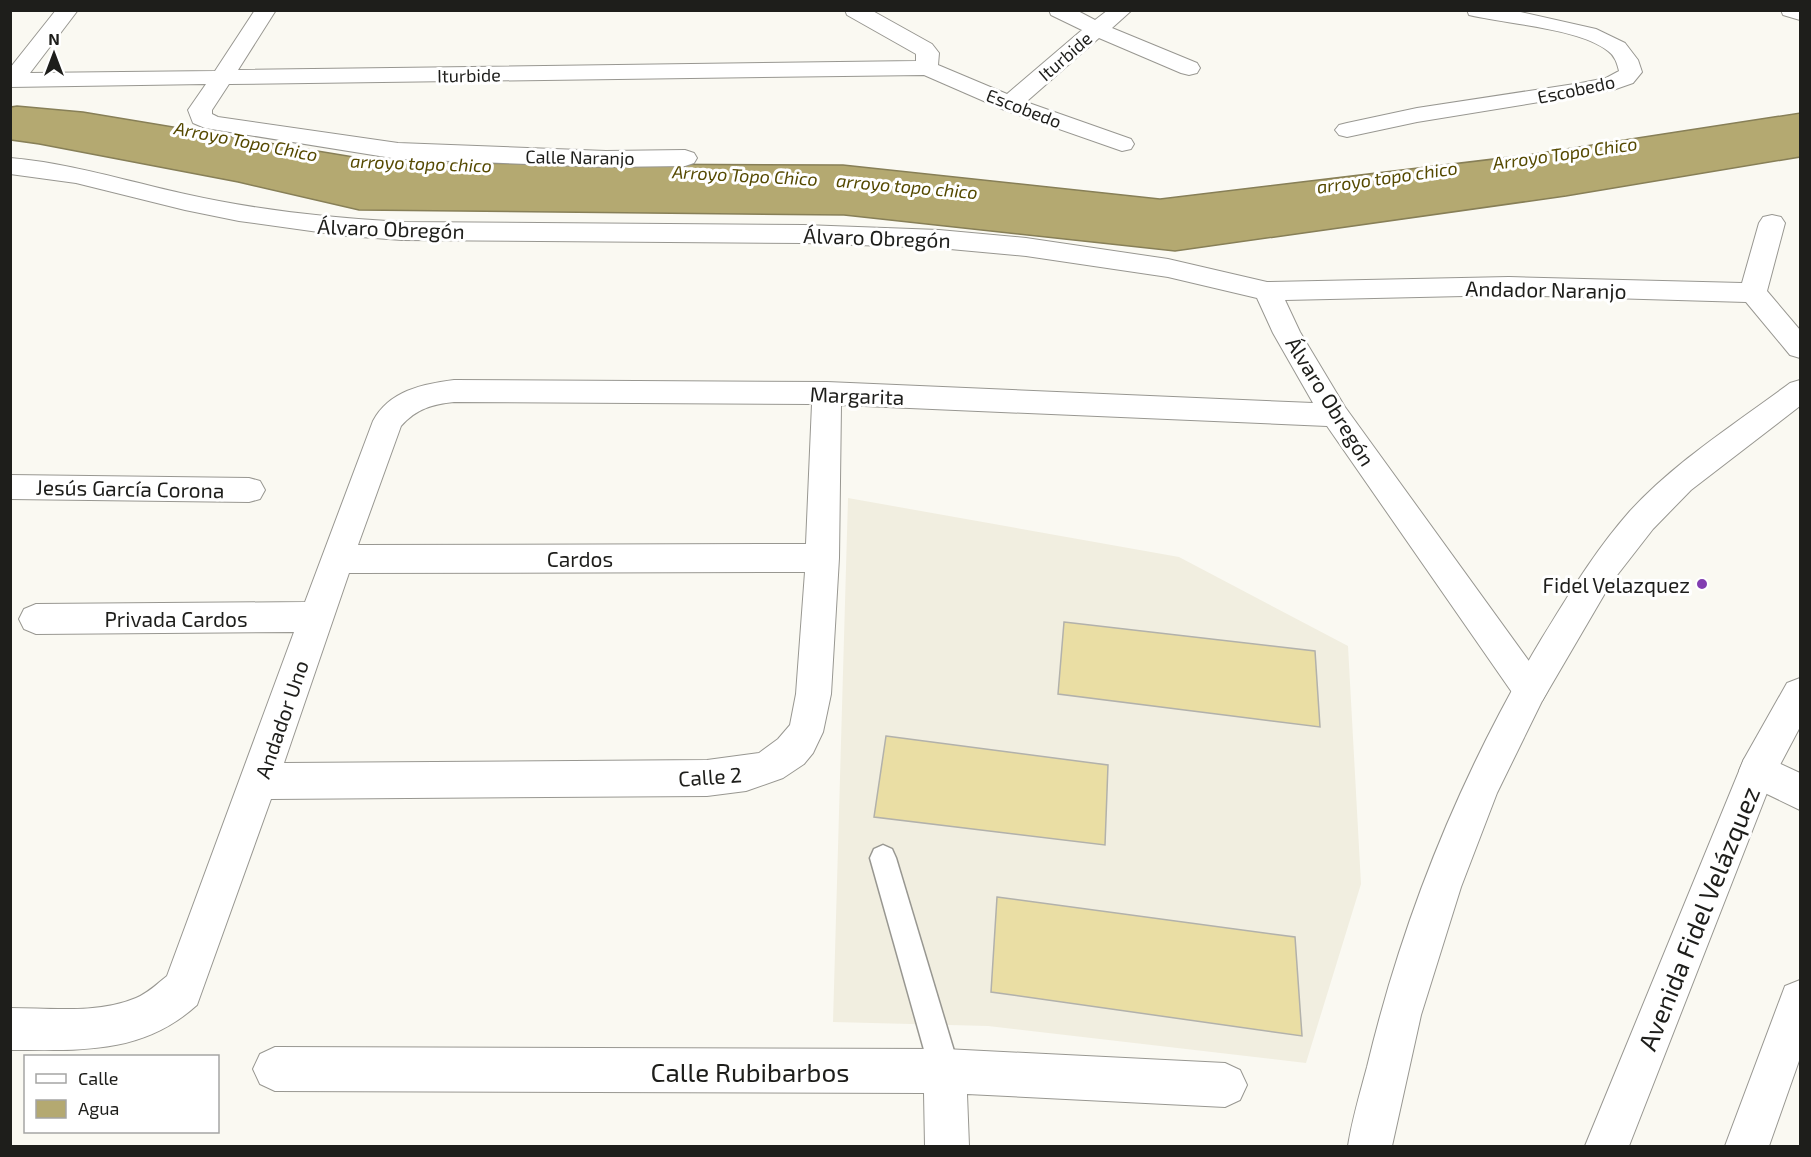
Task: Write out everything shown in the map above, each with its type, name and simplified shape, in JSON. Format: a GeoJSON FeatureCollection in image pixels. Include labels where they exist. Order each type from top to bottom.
{"type":"FeatureCollection","features":[{"type":"Feature","properties":{"kind":"main road"},"geometry":{"type":"LineString","coordinates":[[12,80],[68,10]]}},
{"type":"Feature","properties":{"kind":"main road"},"geometry":{"type":"LineString","coordinates":[[220,78],[266,10]]}},
{"type":"Feature","properties":{"kind":"main road"},"geometry":{"type":"LineString","coordinates":[[855,10],[924,49],[928,53],[927,68]]}},
{"type":"Feature","properties":{"kind":"main road"},"geometry":{"type":"LineString","coordinates":[[1059,10],[1096,29],[1189,68]]}},
{"type":"Feature","properties":{"kind":"main road","name":"Iturbide"},"geometry":{"type":"LineString","coordinates":[[1010,104],[1096,29],[1122,10]]}},
{"type":"Feature","properties":{"kind":"main road","name":"Escobedo"},"geometry":{"type":"LineString","coordinates":[[1347,130],[1417,115],[1581,90],[1613,83],[1625,78],[1631,72],[1629,62],[1612,43],[1586,33],[1477,10]]}},
{"type":"Feature","properties":{"kind":"main road"},"geometry":{"type":"LineString","coordinates":[[1791,10],[1800,14]]}},
{"type":"Feature","properties":{"kind":"main road","name":"Iturbide"},"geometry":{"type":"LineString","coordinates":[[12,80],[927,68]]}},
{"type":"Feature","properties":{"kind":"main road","name":"Escobedo"},"geometry":{"type":"LineString","coordinates":[[927,68],[1010,104],[1122,144]]}},
{"type":"Feature","properties":{"kind":"main road","name":"Calle Naranjo"},"geometry":{"type":"LineString","coordinates":[[220,78],[200,110],[201,118],[213,123],[398,151],[606,159],[685,158]]}},
{"type":"Feature","properties":{"kind":"main road","name":"Álvaro Obregón"},"geometry":{"type":"LineString","coordinates":[[10,166],[70,173],[186,202],[308,225],[402,231],[816,235],[939,239],[1026,247],[1168,268],[1267,291],[1287,333],[1335,415],[1530,690]]}},
{"type":"Feature","properties":{"kind":"main road"},"geometry":{"type":"LineString","coordinates":[[1772,223],[1753,293],[1800,348]]}},
{"type":"Feature","properties":{"kind":"main road","name":"Andador Naranjo"},"geometry":{"type":"LineString","coordinates":[[1267,291],[1509,286],[1753,293]]}},
{"type":"Feature","properties":{"kind":"main road","name":"Margarita"},"geometry":{"type":"LineString","coordinates":[[388,421],[396,411],[413,399],[428,394],[454,391],[827,393],[1335,415]]}},
{"type":"Feature","properties":{"kind":"main road"},"geometry":{"type":"LineString","coordinates":[[1370,1146],[1400,1015],[1441,887],[1481,786],[1530,690],[1599,573],[1642,519],[1680,481],[1800,391]]}},
{"type":"Feature","properties":{"kind":"main road","name":"Calle 2"},"geometry":{"type":"LineString","coordinates":[[259,781],[707,778],[741,776],[765,769],[800,743],[807,729],[815,679],[823,558],[827,393]]}},
{"type":"Feature","properties":{"kind":"main road","name":"Andador Uno"},"geometry":{"type":"LineString","coordinates":[[10,1029],[107,1028],[140,1019],[162,1009],[182,990],[388,421]]}},
{"type":"Feature","properties":{"kind":"main road","name":"Jesús García Corona"},"geometry":{"type":"LineString","coordinates":[[10,487],[249,490]]}},
{"type":"Feature","properties":{"kind":"main road","name":"Cardos"},"geometry":{"type":"LineString","coordinates":[[338,559],[823,558]]}},
{"type":"Feature","properties":{"kind":"main road","name":"Privada Cardos"},"geometry":{"type":"LineString","coordinates":[[36,619],[316,617]]}},
{"type":"Feature","properties":{"kind":"main road","name":"Avenida Fidel Velázquez"},"geometry":{"type":"LineString","coordinates":[[1607,1146],[1757,771],[1800,694]]}},
{"type":"Feature","properties":{"kind":"main road"},"geometry":{"type":"LineString","coordinates":[[1757,771],[1800,792]]}},
{"type":"Feature","properties":{"kind":"main road"},"geometry":{"type":"LineString","coordinates":[[1747,1146],[1800,1001]]}},
{"type":"Feature","properties":{"kind":"main road","name":"Calle Rubibarbos"},"geometry":{"type":"LineString","coordinates":[[274,1069],[945,1071],[1225,1085]]}},
{"type":"Feature","properties":{"kind":"main road"},"geometry":{"type":"LineString","coordinates":[[945,1071],[947,1146]]}},
{"type":"Feature","properties":{"kind":"lane"},"geometry":{"type":"LineString","coordinates":[[883,858],[945,1071]]}},
{"type":"Feature","properties":{"kind":"shaded area"},"geometry":{"type":"Polygon","coordinates":[[[848,498],[1179,557],[1348,646],[1361,884],[1306,1063],[988,1026],[833,1022],[848,498]]]}},
{"type":"Feature","properties":{"kind":"water"},"geometry":{"type":"Polygon","coordinates":[[[11,107],[83,112],[390,163],[843,165],[1160,199],[1527,155],[1800,113],[1800,157],[1566,196],[1175,251],[844,215],[359,210],[238,182],[11,140],[11,107]]]}},
{"type":"Feature","properties":{"kind":"building"},"geometry":{"type":"Polygon","coordinates":[[[1064,622],[1315,651],[1320,727],[1058,694],[1064,622]]]}},
{"type":"Feature","properties":{"kind":"building"},"geometry":{"type":"Polygon","coordinates":[[[886,736],[1108,765],[1105,845],[874,817],[886,736]]]}},
{"type":"Feature","properties":{"kind":"building"},"geometry":{"type":"Polygon","coordinates":[[[997,897],[1295,937],[1302,1036],[991,992],[997,897]]]}},
{"type":"Feature","properties":{"kind":"place","name":"Fidel Velazquez"},"geometry":{"type":"Point","coordinates":[1702,584]}},
{"type":"Feature","properties":{"kind":"water label","name":"Arroyo Topo Chico"},"geometry":{"type":"Point","coordinates":[246,141]}},
{"type":"Feature","properties":{"kind":"water label","name":"Arroyo Topo Chico"},"geometry":{"type":"Point","coordinates":[1565,153]}},
{"type":"Feature","properties":{"kind":"water label","name":"arroyo topo chico"},"geometry":{"type":"Point","coordinates":[421,163]}},
{"type":"Feature","properties":{"kind":"water label","name":"Arroyo Topo Chico"},"geometry":{"type":"Point","coordinates":[745,175]}},
{"type":"Feature","properties":{"kind":"water label","name":"arroyo topo chico"},"geometry":{"type":"Point","coordinates":[1387,177]}},
{"type":"Feature","properties":{"kind":"water label","name":"arroyo topo chico"},"geometry":{"type":"Point","coordinates":[907,186]}}]}
